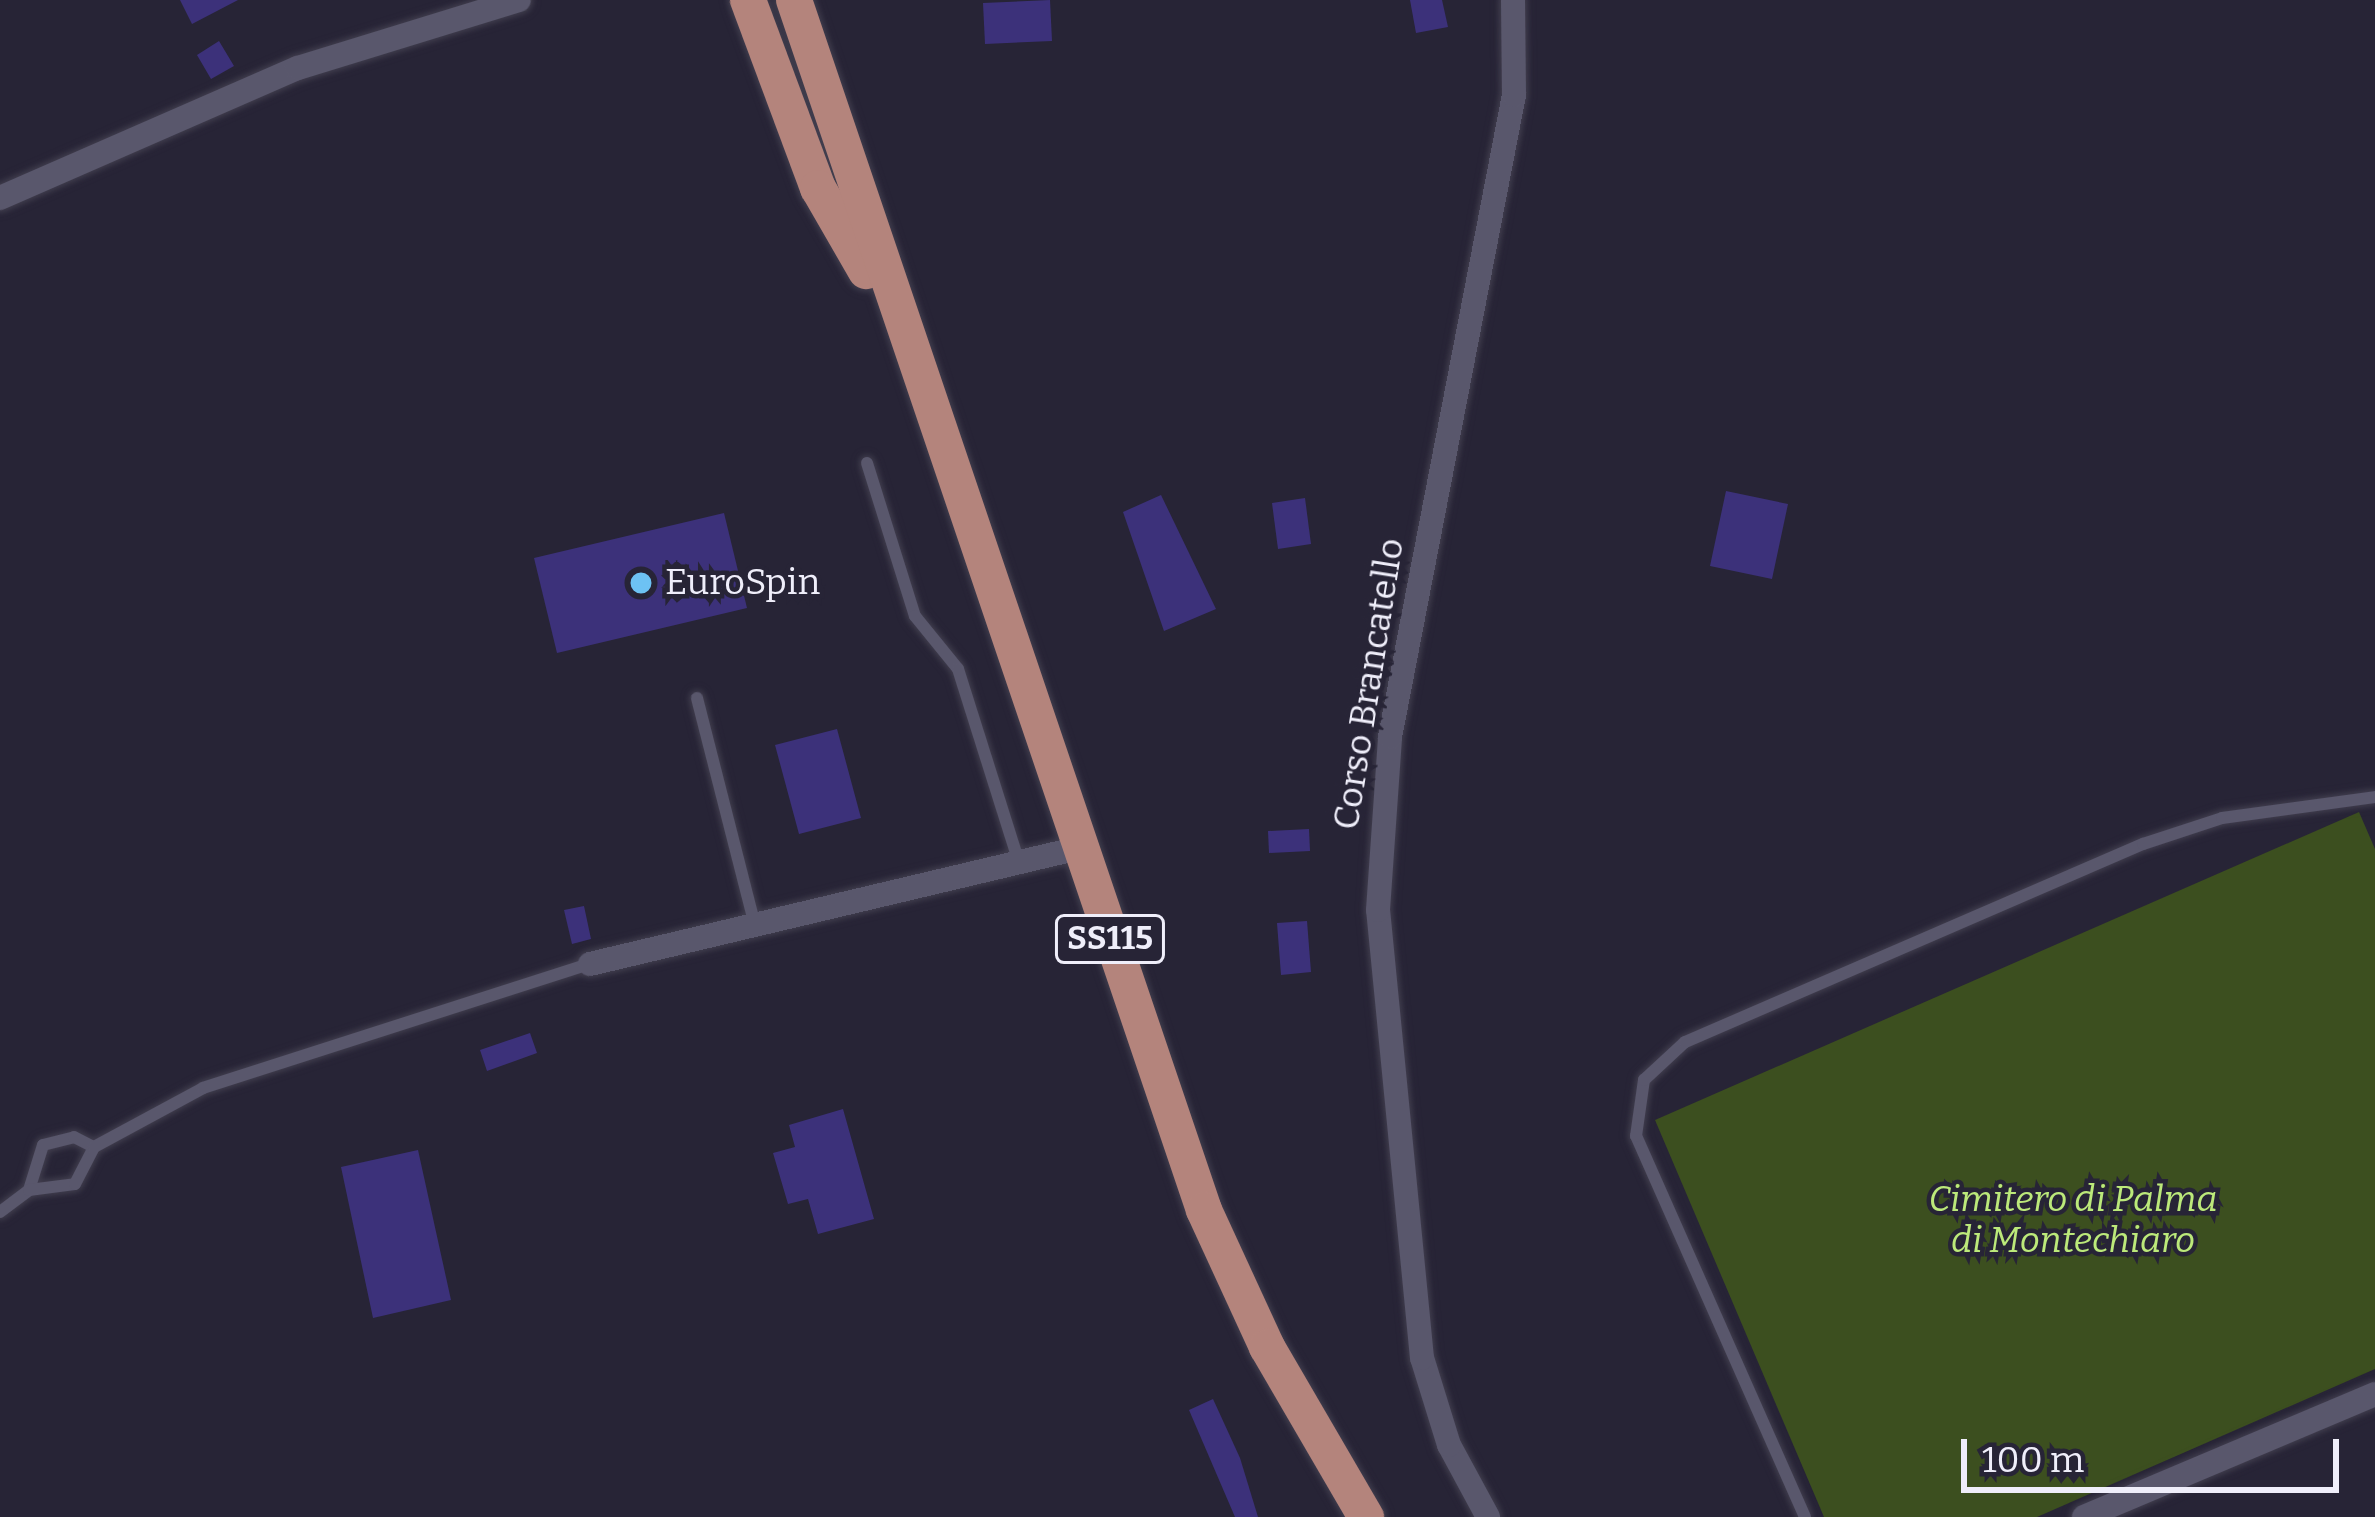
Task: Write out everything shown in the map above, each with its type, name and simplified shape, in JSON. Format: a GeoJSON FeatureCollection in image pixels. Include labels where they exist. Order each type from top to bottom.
{"type":"FeatureCollection","features":[{"type":"Feature","properties":{"kind":"main road","name":"SS115"},"geometry":{"type":"LineString","coordinates":[[748,0],[818,188],[904,338]]}},
{"type":"Feature","properties":{"kind":"main road","name":"SS115"},"geometry":{"type":"LineString","coordinates":[[794,0],[904,338],[1204,1210],[1267,1347],[1366,1517]]}},
{"type":"Feature","properties":{"kind":"street"},"geometry":{"type":"LineString","coordinates":[[0,199],[298,68],[519,0]]}},
{"type":"Feature","properties":{"kind":"street","name":"Corso Brancatello"},"geometry":{"type":"LineString","coordinates":[[1488,1517],[1449,1445],[1422,1358],[1378,910],[1390,737],[1514,95],[1513,0]]}},
{"type":"Feature","properties":{"kind":"street"},"geometry":{"type":"LineString","coordinates":[[590,964],[1078,848]]}},
{"type":"Feature","properties":{"kind":"street"},"geometry":{"type":"LineString","coordinates":[[2084,1517],[2375,1394]]}},
{"type":"Feature","properties":{"kind":"lane"},"geometry":{"type":"LineString","coordinates":[[867,463],[915,616],[958,668],[1019,862]]}},
{"type":"Feature","properties":{"kind":"lane"},"geometry":{"type":"LineString","coordinates":[[697,698],[754,925]]}},
{"type":"Feature","properties":{"kind":"lane"},"geometry":{"type":"LineString","coordinates":[[1805,1517],[1636,1136],[1644,1079],[1685,1042],[2143,844],[2289,805],[2375,797]]}},
{"type":"Feature","properties":{"kind":"lane"},"geometry":{"type":"LineString","coordinates":[[0,1212],[29,1190],[75,1184],[94,1147],[202,1088],[590,964]]}},
{"type":"Feature","properties":{"kind":"lane"},"geometry":{"type":"LineString","coordinates":[[29,1190],[43,1145],[74,1137],[94,1147]]}},
{"type":"Feature","properties":{"kind":"green space","name":"Cimitero di Palma di Montechiaro"},"geometry":{"type":"Polygon","coordinates":[[[2359,812],[2375,849],[2375,1369],[2037,1517],[1824,1517],[1655,1120],[2359,812]]]}},
{"type":"Feature","properties":{"kind":"building"},"geometry":{"type":"Polygon","coordinates":[[[180,0],[238,0],[192,24],[180,0]]]}},
{"type":"Feature","properties":{"kind":"building"},"geometry":{"type":"Polygon","coordinates":[[[1050,0],[1052,41],[985,44],[983,3],[1050,0]]]}},
{"type":"Feature","properties":{"kind":"building"},"geometry":{"type":"Polygon","coordinates":[[[1410,0],[1442,0],[1448,27],[1416,33],[1410,0]]]}},
{"type":"Feature","properties":{"kind":"building"},"geometry":{"type":"Polygon","coordinates":[[[219,41],[234,66],[211,79],[197,55],[219,41]]]}},
{"type":"Feature","properties":{"kind":"building"},"geometry":{"type":"Polygon","coordinates":[[[1726,491],[1788,504],[1772,579],[1710,566],[1726,491]]]}},
{"type":"Feature","properties":{"kind":"building"},"geometry":{"type":"Polygon","coordinates":[[[1161,495],[1216,609],[1164,631],[1123,512],[1161,495]]]}},
{"type":"Feature","properties":{"kind":"building"},"geometry":{"type":"Polygon","coordinates":[[[1305,498],[1311,544],[1278,549],[1272,503],[1305,498]]]}},
{"type":"Feature","properties":{"kind":"building","name":"EuroSpin"},"geometry":{"type":"Polygon","coordinates":[[[724,513],[747,608],[557,653],[534,558],[724,513]]]}},
{"type":"Feature","properties":{"kind":"building"},"geometry":{"type":"Polygon","coordinates":[[[837,729],[861,818],[799,834],[775,745],[837,729]]]}},
{"type":"Feature","properties":{"kind":"building"},"geometry":{"type":"Polygon","coordinates":[[[1309,829],[1310,851],[1269,853],[1268,831],[1309,829]]]}},
{"type":"Feature","properties":{"kind":"building"},"geometry":{"type":"Polygon","coordinates":[[[584,906],[591,939],[572,944],[564,910],[584,906]]]}},
{"type":"Feature","properties":{"kind":"building"},"geometry":{"type":"Polygon","coordinates":[[[1307,921],[1311,972],[1281,975],[1277,923],[1307,921]]]}},
{"type":"Feature","properties":{"kind":"building"},"geometry":{"type":"Polygon","coordinates":[[[530,1033],[537,1053],[487,1071],[480,1050],[530,1033]]]}},
{"type":"Feature","properties":{"kind":"building"},"geometry":{"type":"Polygon","coordinates":[[[843,1109],[874,1219],[818,1234],[808,1199],[788,1204],[773,1153],[795,1147],[789,1125],[843,1109]]]}},
{"type":"Feature","properties":{"kind":"building"},"geometry":{"type":"Polygon","coordinates":[[[418,1150],[451,1300],[373,1318],[341,1167],[418,1150]]]}},
{"type":"Feature","properties":{"kind":"building"},"geometry":{"type":"Polygon","coordinates":[[[1213,1399],[1240,1458],[1258,1517],[1235,1517],[1189,1410],[1213,1399]]]}},
{"type":"Feature","properties":{"kind":"place","name":"EuroSpin"},"geometry":{"type":"Point","coordinates":[641,583]}}]}
